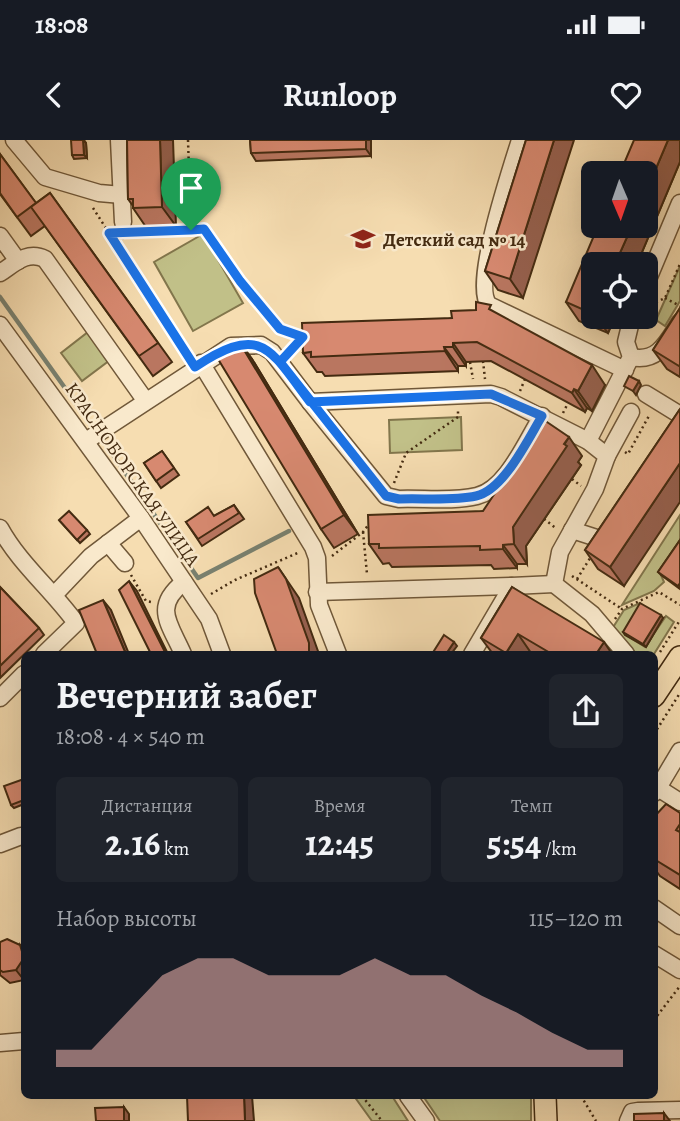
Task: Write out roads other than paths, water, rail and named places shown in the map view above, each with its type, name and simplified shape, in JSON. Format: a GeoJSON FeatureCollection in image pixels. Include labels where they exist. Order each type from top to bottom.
{"type":"FeatureCollection","features":[{"type":"Feature","properties":{"kind":"main road"},"geometry":{"type":"LineString","coordinates":[[662,691],[680,657]]}},
{"type":"Feature","properties":{"kind":"main road"},"geometry":{"type":"LineString","coordinates":[[545,1099],[546,1121]]}},
{"type":"Feature","properties":{"kind":"street"},"geometry":{"type":"LineString","coordinates":[[14,140],[45,177],[80,188],[122,195]]}},
{"type":"Feature","properties":{"kind":"street"},"geometry":{"type":"LineString","coordinates":[[119,140],[123,222]]}},
{"type":"Feature","properties":{"kind":"street"},"geometry":{"type":"LineString","coordinates":[[520,140],[502,200],[484,281],[485,300],[489,305],[628,363],[656,355],[680,322]]}},
{"type":"Feature","properties":{"kind":"street"},"geometry":{"type":"LineString","coordinates":[[658,255],[680,203]]}},
{"type":"Feature","properties":{"kind":"street"},"geometry":{"type":"LineString","coordinates":[[0,236],[18,261]]}},
{"type":"Feature","properties":{"kind":"street"},"geometry":{"type":"LineString","coordinates":[[0,274],[18,261],[37,255],[45,259],[145,401]]}},
{"type":"Feature","properties":{"kind":"street","name":"КРАСНОБОРСКАЯ УЛИЦА"},"geometry":{"type":"LineString","coordinates":[[0,325],[141,518],[209,619],[221,651]]}},
{"type":"Feature","properties":{"kind":"street"},"geometry":{"type":"LineString","coordinates":[[589,442],[628,363],[626,342],[629,329]]}},
{"type":"Feature","properties":{"kind":"street"},"geometry":{"type":"LineString","coordinates":[[86,441],[198,365],[231,346],[248,343],[261,345],[280,362],[386,496],[399,499],[477,496],[491,490],[502,478],[542,416]]}},
{"type":"Feature","properties":{"kind":"street"},"geometry":{"type":"LineString","coordinates":[[198,365],[313,547],[317,558],[317,592],[337,651]]}},
{"type":"Feature","properties":{"kind":"street"},"geometry":{"type":"LineString","coordinates":[[310,402],[491,394],[542,416],[589,442],[607,456]]}},
{"type":"Feature","properties":{"kind":"street"},"geometry":{"type":"LineString","coordinates":[[646,394],[680,415]]}},
{"type":"Feature","properties":{"kind":"street"},"geometry":{"type":"LineString","coordinates":[[554,584],[555,564],[595,489],[607,456],[631,412]]}},
{"type":"Feature","properties":{"kind":"street"},"geometry":{"type":"LineString","coordinates":[[55,594],[108,543],[141,518]]}},
{"type":"Feature","properties":{"kind":"street"},"geometry":{"type":"LineString","coordinates":[[572,530],[603,540],[616,521]]}},
{"type":"Feature","properties":{"kind":"street"},"geometry":{"type":"LineString","coordinates":[[0,528],[10,547],[55,594],[76,623],[47,651]]}},
{"type":"Feature","properties":{"kind":"street"},"geometry":{"type":"LineString","coordinates":[[108,543],[125,562]]}},
{"type":"Feature","properties":{"kind":"street"},"geometry":{"type":"LineString","coordinates":[[182,651],[167,618],[165,603],[170,593],[184,582]]}},
{"type":"Feature","properties":{"kind":"street"},"geometry":{"type":"LineString","coordinates":[[317,592],[554,584],[607,631],[624,651]]}},
{"type":"Feature","properties":{"kind":"street"},"geometry":{"type":"LineString","coordinates":[[474,651],[512,586]]}},
{"type":"Feature","properties":{"kind":"street"},"geometry":{"type":"LineString","coordinates":[[0,698],[21,677]]}},
{"type":"Feature","properties":{"kind":"street"},"geometry":{"type":"LineString","coordinates":[[658,787],[680,751]]}},
{"type":"Feature","properties":{"kind":"street"},"geometry":{"type":"LineString","coordinates":[[658,791],[680,802]]}},
{"type":"Feature","properties":{"kind":"street"},"geometry":{"type":"LineString","coordinates":[[0,844],[21,839]]}},
{"type":"Feature","properties":{"kind":"street"},"geometry":{"type":"LineString","coordinates":[[658,911],[680,926]]}},
{"type":"Feature","properties":{"kind":"street"},"geometry":{"type":"LineString","coordinates":[[658,956],[680,970]]}},
{"type":"Feature","properties":{"kind":"street"},"geometry":{"type":"LineString","coordinates":[[0,1043],[21,1041]]}},
{"type":"Feature","properties":{"kind":"street"},"geometry":{"type":"LineString","coordinates":[[410,1099],[426,1121]]}},
{"type":"Feature","properties":{"kind":"street"},"geometry":{"type":"LineString","coordinates":[[628,1121],[632,1112],[680,1110]]}},
{"type":"Feature","properties":{"kind":"waterway"},"geometry":{"type":"LineString","coordinates":[[0,297],[85,416]]}},
{"type":"Feature","properties":{"kind":"waterway"},"geometry":{"type":"LineString","coordinates":[[111,452],[198,578],[289,531]]}},
{"type":"Feature","properties":{"kind":"place","name":"Детский сад № 14"},"geometry":{"type":"Point","coordinates":[363,239]}}]}
